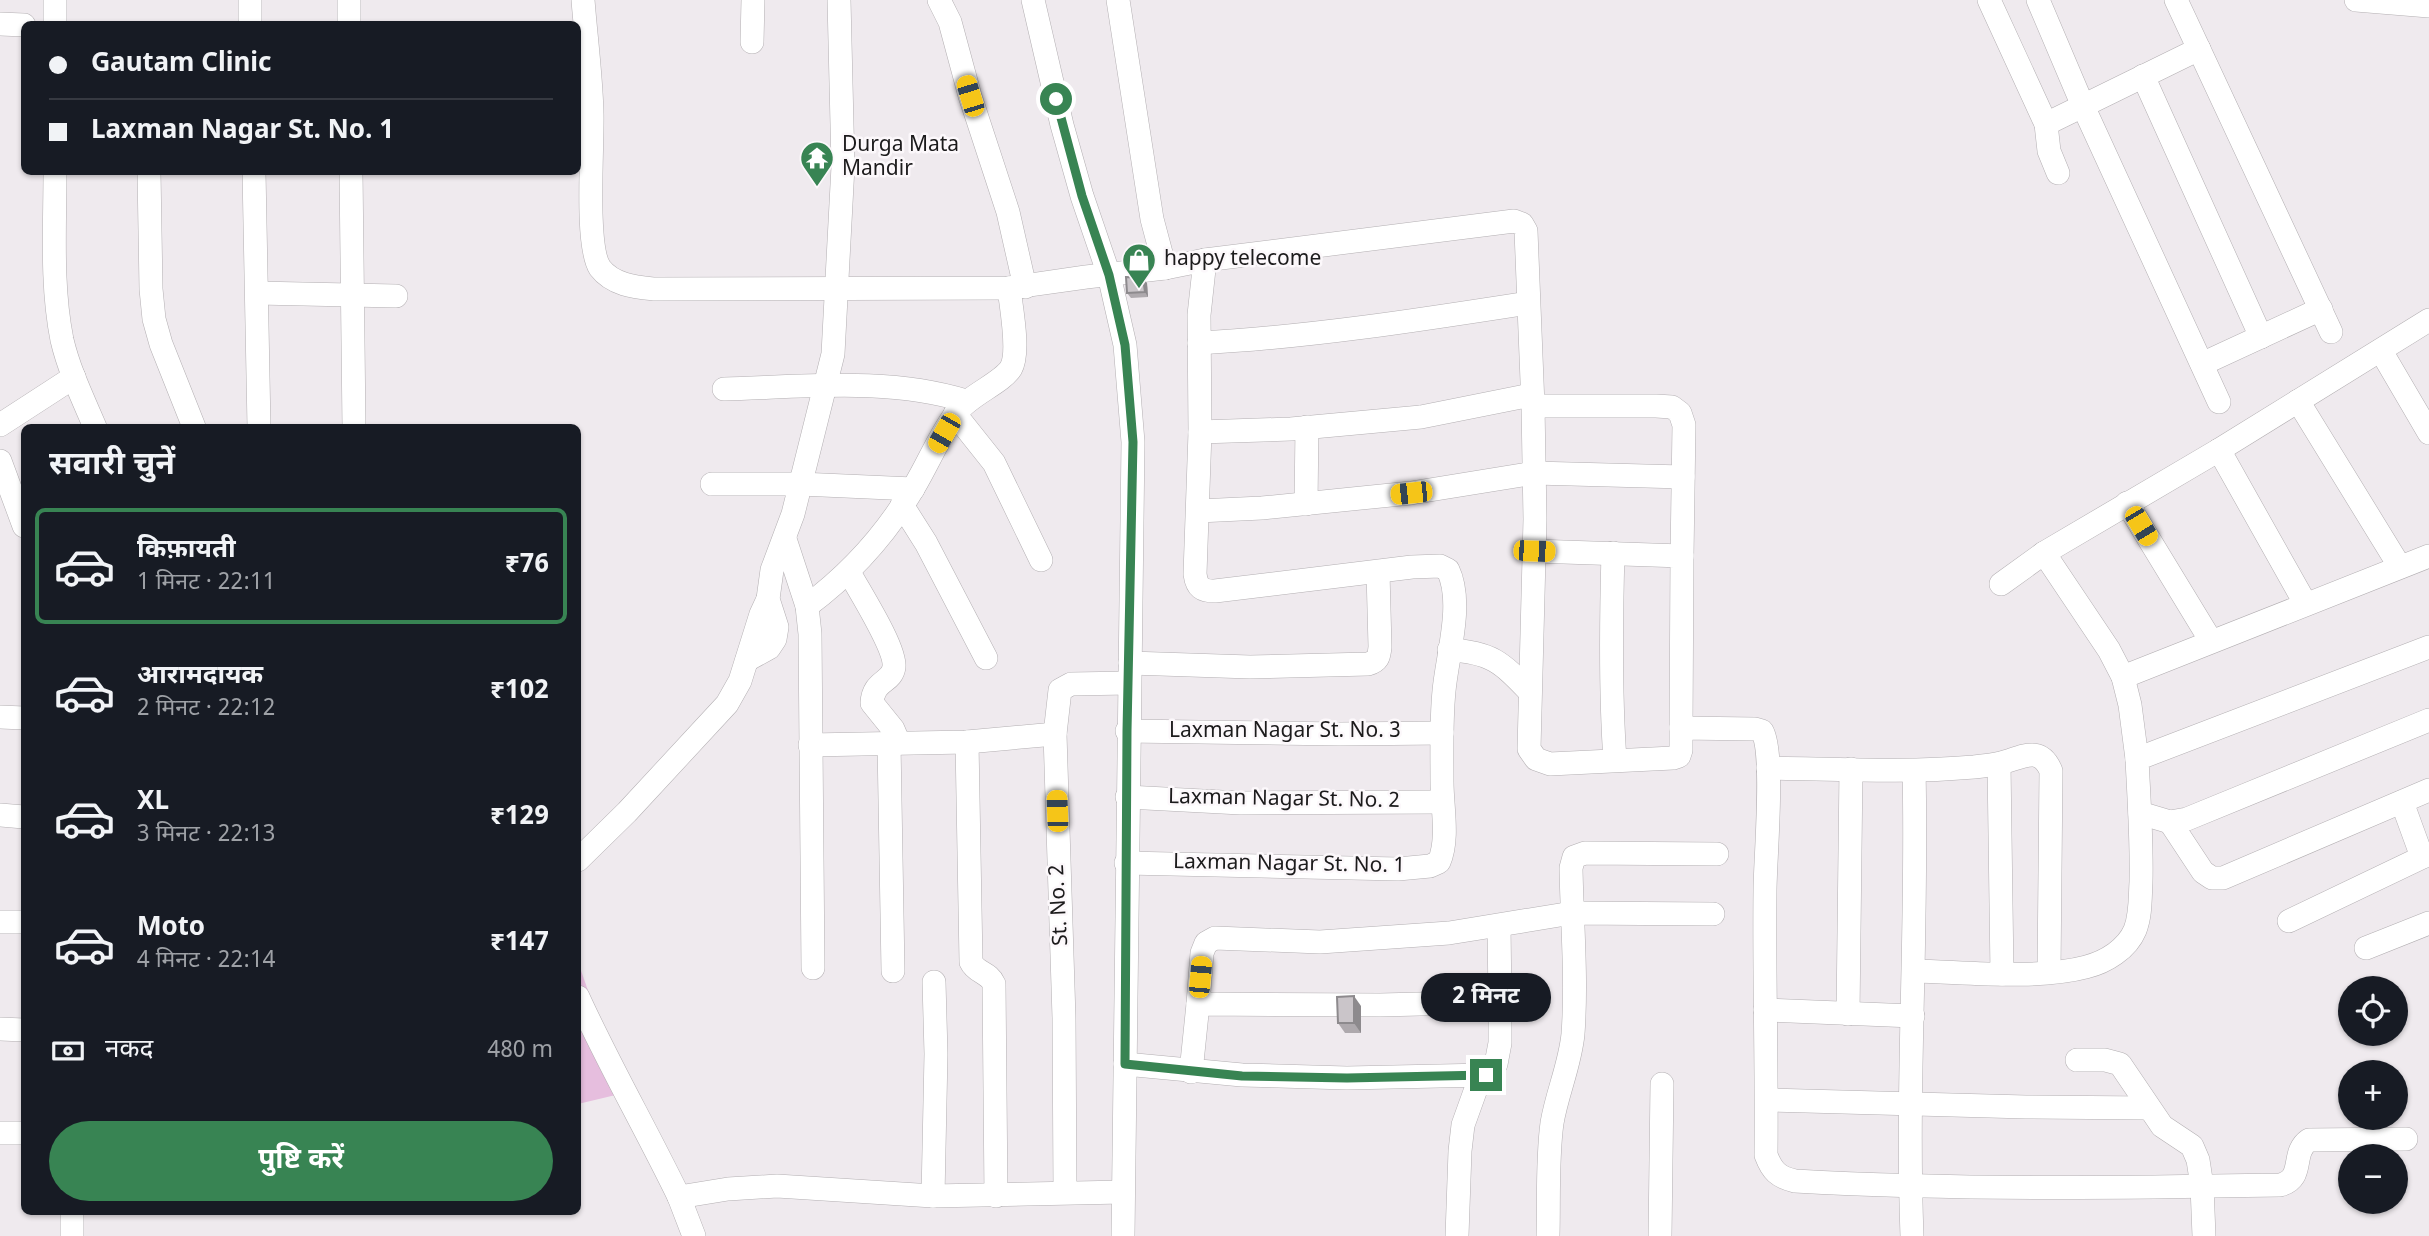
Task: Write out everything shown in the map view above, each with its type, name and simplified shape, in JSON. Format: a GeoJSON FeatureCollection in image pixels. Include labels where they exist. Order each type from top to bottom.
{"type":"FeatureCollection","features":[{"type":"Feature","properties":{"kind":"street"},"geometry":{"type":"LineString","coordinates":[[55,0],[55,21]]}},
{"type":"Feature","properties":{"kind":"street"},"geometry":{"type":"LineString","coordinates":[[250,0],[250,21]]}},
{"type":"Feature","properties":{"kind":"street"},"geometry":{"type":"LineString","coordinates":[[349,0],[349,21]]}},
{"type":"Feature","properties":{"kind":"street"},"geometry":{"type":"LineString","coordinates":[[583,0],[592,116],[594,254],[600,268],[611,279],[628,286],[654,289],[1017,287],[1514,221],[1522,224],[1526,231],[1532,400],[1534,473],[1529,749],[1536,759],[1550,764],[1679,756],[1684,425],[1680,413],[1672,407],[1532,400],[1421,417],[1307,428],[1200,432]]}},
{"type":"Feature","properties":{"kind":"street"},"geometry":{"type":"LineString","coordinates":[[752,42],[753,0]]}},
{"type":"Feature","properties":{"kind":"street"},"geometry":{"type":"LineString","coordinates":[[581,857],[710,725],[727,704],[740,681],[768,599],[772,570],[785,539],[833,354],[843,166],[839,0]]}},
{"type":"Feature","properties":{"kind":"street"},"geometry":{"type":"LineString","coordinates":[[807,606],[849,572],[907,497],[960,408],[1004,376],[1012,367],[1015,356],[1017,287],[1008,212],[970,96],[950,22],[939,0]]}},
{"type":"Feature","properties":{"kind":"street"},"geometry":{"type":"LineString","coordinates":[[1032,0],[1062,125],[1082,196],[1109,275],[1125,345],[1133,442],[1127,731],[1123,1236]]}},
{"type":"Feature","properties":{"kind":"street"},"geometry":{"type":"LineString","coordinates":[[1118,0],[1153,219],[1165,268]]}},
{"type":"Feature","properties":{"kind":"street"},"geometry":{"type":"LineString","coordinates":[[1989,0],[2046,124],[2049,150],[2058,173]]}},
{"type":"Feature","properties":{"kind":"street"},"geometry":{"type":"LineString","coordinates":[[2038,0],[2083,106],[2219,402]]}},
{"type":"Feature","properties":{"kind":"street"},"geometry":{"type":"LineString","coordinates":[[2176,0],[2331,331]]}},
{"type":"Feature","properties":{"kind":"street"},"geometry":{"type":"LineString","coordinates":[[2356,0],[2429,6]]}},
{"type":"Feature","properties":{"kind":"street"},"geometry":{"type":"LineString","coordinates":[[0,24],[21,25]]}},
{"type":"Feature","properties":{"kind":"street"},"geometry":{"type":"LineString","coordinates":[[2046,124],[2199,49]]}},
{"type":"Feature","properties":{"kind":"street"},"geometry":{"type":"LineString","coordinates":[[2143,76],[2261,337]]}},
{"type":"Feature","properties":{"kind":"street"},"geometry":{"type":"LineString","coordinates":[[55,175],[56,301],[63,343],[94,424]]}},
{"type":"Feature","properties":{"kind":"street"},"geometry":{"type":"LineString","coordinates":[[149,175],[154,319],[160,344],[193,424]]}},
{"type":"Feature","properties":{"kind":"street"},"geometry":{"type":"LineString","coordinates":[[254,175],[259,424]]}},
{"type":"Feature","properties":{"kind":"street"},"geometry":{"type":"LineString","coordinates":[[351,175],[354,424]]}},
{"type":"Feature","properties":{"kind":"street"},"geometry":{"type":"LineString","coordinates":[[1205,260],[1199,315],[1197,585],[1203,591],[1251,589],[1337,575],[1440,566],[1448,570],[1454,594],[1443,694],[1442,802]]}},
{"type":"Feature","properties":{"kind":"street"},"geometry":{"type":"LineString","coordinates":[[257,293],[396,296]]}},
{"type":"Feature","properties":{"kind":"street"},"geometry":{"type":"LineString","coordinates":[[1199,343],[1347,330],[1528,303]]}},
{"type":"Feature","properties":{"kind":"street"},"geometry":{"type":"LineString","coordinates":[[2202,364],[2321,309]]}},
{"type":"Feature","properties":{"kind":"street"},"geometry":{"type":"LineString","coordinates":[[2001,584],[2045,553],[2219,450],[2429,320]]}},
{"type":"Feature","properties":{"kind":"street"},"geometry":{"type":"LineString","coordinates":[[2381,351],[2429,433]]}},
{"type":"Feature","properties":{"kind":"street"},"geometry":{"type":"LineString","coordinates":[[0,425],[74,377]]}},
{"type":"Feature","properties":{"kind":"street"},"geometry":{"type":"LineString","coordinates":[[724,389],[880,386],[913,388],[960,408],[994,463],[1041,560]]}},
{"type":"Feature","properties":{"kind":"street"},"geometry":{"type":"LineString","coordinates":[[2298,401],[2400,567]]}},
{"type":"Feature","properties":{"kind":"street"},"geometry":{"type":"LineString","coordinates":[[1306,504],[1307,428]]}},
{"type":"Feature","properties":{"kind":"street"},"geometry":{"type":"LineString","coordinates":[[2219,450],[2305,603]]}},
{"type":"Feature","properties":{"kind":"street"},"geometry":{"type":"LineString","coordinates":[[0,461],[21,518]]}},
{"type":"Feature","properties":{"kind":"street"},"geometry":{"type":"LineString","coordinates":[[1198,511],[1306,504],[1411,493],[1534,473],[1683,477]]}},
{"type":"Feature","properties":{"kind":"street"},"geometry":{"type":"LineString","coordinates":[[712,484],[800,484],[907,497]]}},
{"type":"Feature","properties":{"kind":"street"},"geometry":{"type":"LineString","coordinates":[[907,497],[926,543],[986,659]]}},
{"type":"Feature","properties":{"kind":"street"},"geometry":{"type":"LineString","coordinates":[[2127,503],[2211,641]]}},
{"type":"Feature","properties":{"kind":"street"},"geometry":{"type":"LineString","coordinates":[[785,539],[807,606],[810,634],[813,968]]}},
{"type":"Feature","properties":{"kind":"street"},"geometry":{"type":"LineString","coordinates":[[1534,551],[1682,556]]}},
{"type":"Feature","properties":{"kind":"street"},"geometry":{"type":"LineString","coordinates":[[1614,553],[1611,660],[1615,760]]}},
{"type":"Feature","properties":{"kind":"street"},"geometry":{"type":"LineString","coordinates":[[1915,971],[2002,974],[2087,967],[2117,954],[2135,931],[2140,906],[2142,853],[2137,759],[2130,705],[2123,677],[2109,650],[2045,553]]}},
{"type":"Feature","properties":{"kind":"street"},"geometry":{"type":"LineString","coordinates":[[2123,677],[2429,556]]}},
{"type":"Feature","properties":{"kind":"street"},"geometry":{"type":"LineString","coordinates":[[849,572],[889,645],[894,668],[891,675],[876,687],[872,694],[872,703],[893,729],[893,971]]}},
{"type":"Feature","properties":{"kind":"street"},"geometry":{"type":"LineString","coordinates":[[1129,673],[1375,662],[1379,657],[1380,647],[1378,572]]}},
{"type":"Feature","properties":{"kind":"street"},"geometry":{"type":"LineString","coordinates":[[747,660],[769,648],[775,639],[777,627],[768,599]]}},
{"type":"Feature","properties":{"kind":"street"},"geometry":{"type":"LineString","coordinates":[[777,627],[810,634]]}},
{"type":"Feature","properties":{"kind":"street"},"geometry":{"type":"LineString","coordinates":[[2137,759],[2429,647]]}},
{"type":"Feature","properties":{"kind":"street"},"geometry":{"type":"LineString","coordinates":[[1449,650],[1471,651],[1490,656],[1509,670],[1530,692]]}},
{"type":"Feature","properties":{"kind":"street","name":"St. No. 2"},"geometry":{"type":"LineString","coordinates":[[1065,1192],[1064,1004],[1055,734],[1058,698],[1065,685],[1129,673]]}},
{"type":"Feature","properties":{"kind":"street"},"geometry":{"type":"LineString","coordinates":[[0,717],[21,718]]}},
{"type":"Feature","properties":{"kind":"street"},"geometry":{"type":"LineString","coordinates":[[2140,813],[2170,822],[2186,818],[2429,720]]}},
{"type":"Feature","properties":{"kind":"street"},"geometry":{"type":"LineString","coordinates":[[1681,728],[1755,729],[1762,731],[1767,746],[1766,1155],[1771,1169],[1781,1177],[1795,1181],[1910,1187],[2280,1185],[2294,1177],[2302,1144],[2309,1140],[2406,1139]]}},
{"type":"Feature","properties":{"kind":"street","name":"Laxman Nagar St. No. 3"},"geometry":{"type":"LineString","coordinates":[[1127,731],[1442,733]]}},
{"type":"Feature","properties":{"kind":"street"},"geometry":{"type":"LineString","coordinates":[[810,745],[967,742],[1055,734]]}},
{"type":"Feature","properties":{"kind":"street"},"geometry":{"type":"LineString","coordinates":[[967,742],[971,962],[973,967],[992,978],[994,984],[996,1196]]}},
{"type":"Feature","properties":{"kind":"street"},"geometry":{"type":"LineString","coordinates":[[1768,768],[1914,771],[1999,764],[2028,754],[2039,756],[2048,762],[2051,771],[2049,972]]}},
{"type":"Feature","properties":{"kind":"street"},"geometry":{"type":"LineString","coordinates":[[1999,764],[2002,974]]}},
{"type":"Feature","properties":{"kind":"street"},"geometry":{"type":"LineString","coordinates":[[1848,1014],[1851,769]]}},
{"type":"Feature","properties":{"kind":"street"},"geometry":{"type":"LineString","coordinates":[[1912,1236],[1910,1187],[1915,971],[1914,771]]}},
{"type":"Feature","properties":{"kind":"street"},"geometry":{"type":"LineString","coordinates":[[2170,822],[2203,872],[2212,878],[2223,878],[2429,790]]}},
{"type":"Feature","properties":{"kind":"street","name":"Laxman Nagar St. No. 2"},"geometry":{"type":"LineString","coordinates":[[1127,797],[1241,803],[1442,802]]}},
{"type":"Feature","properties":{"kind":"street","name":"Laxman Nagar St. No. 1"},"geometry":{"type":"LineString","coordinates":[[1126,863],[1398,869],[1430,866],[1439,862],[1444,851],[1442,802]]}},
{"type":"Feature","properties":{"kind":"street"},"geometry":{"type":"LineString","coordinates":[[2290,921],[2426,856],[2402,802]]}},
{"type":"Feature","properties":{"kind":"street"},"geometry":{"type":"LineString","coordinates":[[0,816],[21,817]]}},
{"type":"Feature","properties":{"kind":"street"},"geometry":{"type":"LineString","coordinates":[[1548,1236],[1553,1121],[1573,1036],[1571,868],[1574,857],[1585,853],[1717,854]]}},
{"type":"Feature","properties":{"kind":"street"},"geometry":{"type":"LineString","coordinates":[[1191,1072],[1202,953],[1206,943],[1215,938],[1320,942],[1449,933],[1572,913],[1713,915]]}},
{"type":"Feature","properties":{"kind":"street"},"geometry":{"type":"LineString","coordinates":[[0,922],[21,922]]}},
{"type":"Feature","properties":{"kind":"street"},"geometry":{"type":"LineString","coordinates":[[2366,948],[2429,923]]}},
{"type":"Feature","properties":{"kind":"street"},"geometry":{"type":"LineString","coordinates":[[1457,1236],[1463,1125],[1477,1086],[1496,1064],[1500,1043],[1499,926]]}},
{"type":"Feature","properties":{"kind":"street"},"geometry":{"type":"LineString","coordinates":[[933,1196],[936,1054],[934,982]]}},
{"type":"Feature","properties":{"kind":"street"},"geometry":{"type":"LineString","coordinates":[[1198,1004],[1380,1005],[1500,1002]]}},
{"type":"Feature","properties":{"kind":"street"},"geometry":{"type":"LineString","coordinates":[[581,1004],[601,1049],[653,1143],[694,1236]]}},
{"type":"Feature","properties":{"kind":"street"},"geometry":{"type":"LineString","coordinates":[[1765,1010],[1913,1016]]}},
{"type":"Feature","properties":{"kind":"street"},"geometry":{"type":"LineString","coordinates":[[0,1029],[21,1030]]}},
{"type":"Feature","properties":{"kind":"street"},"geometry":{"type":"LineString","coordinates":[[2077,1060],[2105,1060],[2120,1064],[2147,1108],[2162,1126],[2192,1146],[2198,1160],[2202,1186],[2204,1236]]}},
{"type":"Feature","properties":{"kind":"street"},"geometry":{"type":"LineString","coordinates":[[1125,1064],[1242,1076],[1347,1078],[1486,1075]]}},
{"type":"Feature","properties":{"kind":"street"},"geometry":{"type":"LineString","coordinates":[[1660,1236],[1662,1084]]}},
{"type":"Feature","properties":{"kind":"street"},"geometry":{"type":"LineString","coordinates":[[1767,1100],[2147,1108]]}},
{"type":"Feature","properties":{"kind":"street"},"geometry":{"type":"LineString","coordinates":[[0,1133],[21,1133]]}},
{"type":"Feature","properties":{"kind":"street"},"geometry":{"type":"LineString","coordinates":[[679,1197],[728,1189],[777,1186],[933,1196],[1123,1192]]}},
{"type":"Feature","properties":{"kind":"street"},"geometry":{"type":"LineString","coordinates":[[72,1215],[72,1236]]}},
{"type":"Feature","properties":{"kind":"shaded area"},"geometry":{"type":"Polygon","coordinates":[[[581,971],[624,1093],[581,1103],[581,971]]]}},
{"type":"Feature","properties":{"kind":"building"},"geometry":{"type":"Polygon","coordinates":[[[1126,277],[1143,278],[1145,292],[1127,293],[1126,277]]]}},
{"type":"Feature","properties":{"kind":"building"},"geometry":{"type":"Polygon","coordinates":[[[1354,996],[1354,1023],[1338,1023],[1337,997],[1354,996]]]}},
{"type":"Feature","properties":{"kind":"place","name":"Durga Mata Mandir"},"geometry":{"type":"Point","coordinates":[817,188]}},
{"type":"Feature","properties":{"kind":"place","name":"happy telecome"},"geometry":{"type":"Point","coordinates":[1139,290]}},
{"type":"Feature","properties":{"kind":"route"},"geometry":{"type":"LineString","coordinates":[[1056,99],[1082,196],[1109,275],[1125,345],[1133,442],[1127,731],[1125,1064],[1242,1076],[1347,1078],[1486,1075]]}}]}
